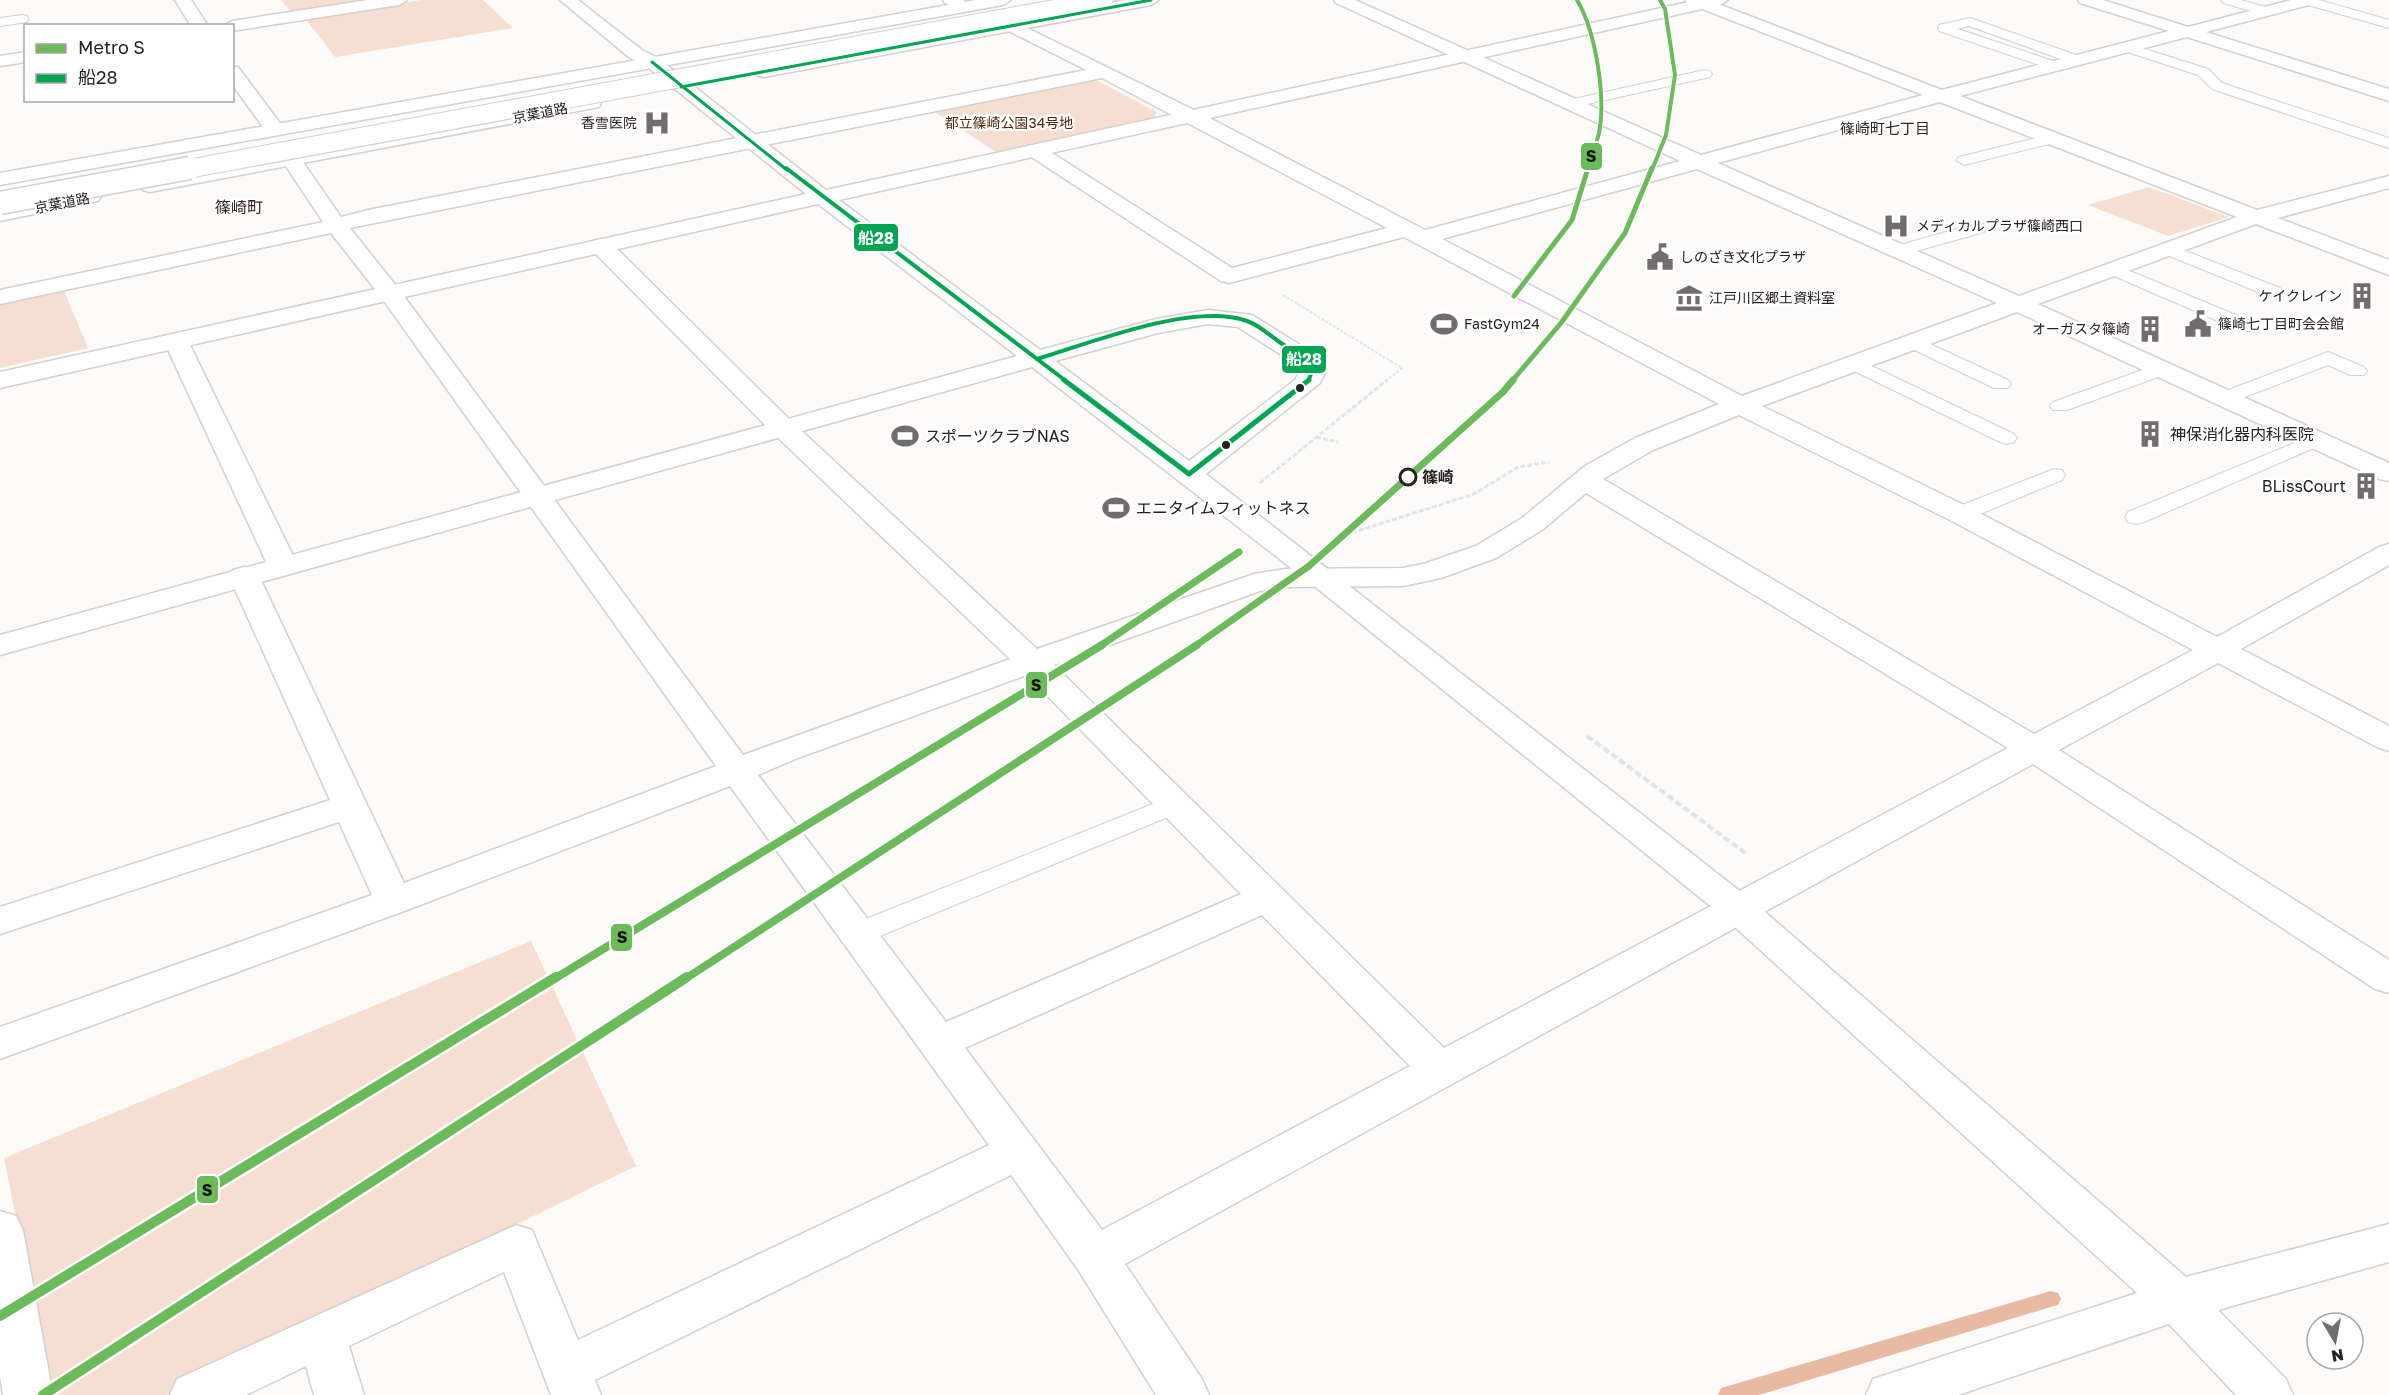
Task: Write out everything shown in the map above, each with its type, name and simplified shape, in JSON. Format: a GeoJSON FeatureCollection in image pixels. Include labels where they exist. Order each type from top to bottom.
{"type":"FeatureCollection","features":[{"type":"Feature","properties":{"kind":"main road"},"geometry":{"type":"LineString","coordinates":[[183,0],[199,24]]}},
{"type":"Feature","properties":{"kind":"main road"},"geometry":{"type":"LineString","coordinates":[[234,26],[399,0]]}},
{"type":"Feature","properties":{"kind":"main road"},"geometry":{"type":"LineString","coordinates":[[568,0],[636,54],[652,62],[822,197],[1189,474],[1323,561],[1737,908],[2178,1300],[2268,1395]]}},
{"type":"Feature","properties":{"kind":"main road","name":"京葉道路"},"geometry":{"type":"LineString","coordinates":[[0,179],[652,62],[957,4],[1003,0]]}},
{"type":"Feature","properties":{"kind":"main road","name":"京葉道路"},"geometry":{"type":"LineString","coordinates":[[0,190],[1049,0]]}},
{"type":"Feature","properties":{"kind":"main road","name":"京葉道路"},"geometry":{"type":"LineString","coordinates":[[0,203],[1103,0]]}},
{"type":"Feature","properties":{"kind":"main road","name":"京葉道路"},"geometry":{"type":"LineString","coordinates":[[0,215],[1151,0]]}},
{"type":"Feature","properties":{"kind":"main road"},"geometry":{"type":"LineString","coordinates":[[1342,0],[2389,473]]}},
{"type":"Feature","properties":{"kind":"main road"},"geometry":{"type":"LineString","coordinates":[[2086,0],[2389,95]]}},
{"type":"Feature","properties":{"kind":"main road"},"geometry":{"type":"LineString","coordinates":[[1034,150],[1229,276],[1415,234],[1702,164],[1943,95],[2308,0]]}},
{"type":"Feature","properties":{"kind":"main road"},"geometry":{"type":"LineString","coordinates":[[0,380],[389,292],[1464,57],[1705,1],[2389,267]]}},
{"type":"Feature","properties":{"kind":"main road"},"geometry":{"type":"LineString","coordinates":[[1013,26],[1191,116],[1740,405],[1960,514],[2389,740]]}},
{"type":"Feature","properties":{"kind":"main road"},"geometry":{"type":"LineString","coordinates":[[0,61],[24,57]]}},
{"type":"Feature","properties":{"kind":"main road"},"geometry":{"type":"LineString","coordinates":[[0,297],[311,232],[368,216],[1104,72]]}},
{"type":"Feature","properties":{"kind":"main road"},"geometry":{"type":"LineString","coordinates":[[234,74],[275,130]]}},
{"type":"Feature","properties":{"kind":"main road"},"geometry":{"type":"LineString","coordinates":[[291,159],[336,225],[389,292],[737,771],[1095,1257],[1184,1395]]}},
{"type":"Feature","properties":{"kind":"main road"},"geometry":{"type":"LineString","coordinates":[[0,1043],[394,901],[737,771],[783,751],[1254,583],[1285,578],[1323,561],[1403,578],[1430,572],[1486,552],[1532,524],[1584,480],[1644,444],[1740,405],[2259,216],[2389,182]]}},
{"type":"Feature","properties":{"kind":"main road"},"geometry":{"type":"LineString","coordinates":[[602,246],[782,427],[1031,661],[1439,1069]]}},
{"type":"Feature","properties":{"kind":"main road"},"geometry":{"type":"LineString","coordinates":[[0,645],[782,427],[1188,319],[1218,318],[1249,323],[1307,360],[1313,370],[1311,378],[1304,385],[1189,474]]}},
{"type":"Feature","properties":{"kind":"main road"},"geometry":{"type":"LineString","coordinates":[[176,341],[283,566]]}},
{"type":"Feature","properties":{"kind":"main road"},"geometry":{"type":"LineString","coordinates":[[1584,480],[2034,749],[2389,979]]}},
{"type":"Feature","properties":{"kind":"main road"},"geometry":{"type":"LineString","coordinates":[[1095,1257],[2217,650],[2389,553]]}},
{"type":"Feature","properties":{"kind":"main road"},"geometry":{"type":"LineString","coordinates":[[244,576],[394,901]]}},
{"type":"Feature","properties":{"kind":"main road"},"geometry":{"type":"LineString","coordinates":[[0,921],[350,806]]}},
{"type":"Feature","properties":{"kind":"main road"},"geometry":{"type":"LineString","coordinates":[[938,1043],[1268,897]]}},
{"type":"Feature","properties":{"kind":"main road"},"geometry":{"type":"LineString","coordinates":[[195,1395],[516,1244],[571,1383],[1018,1151]]}},
{"type":"Feature","properties":{"kind":"main road"},"geometry":{"type":"LineString","coordinates":[[0,1230],[28,1395]]}},
{"type":"Feature","properties":{"kind":"main road"},"geometry":{"type":"LineString","coordinates":[[1891,1395],[2178,1300],[2389,1243]]}},
{"type":"Feature","properties":{"kind":"main road"},"geometry":{"type":"LineString","coordinates":[[322,1337],[339,1395]]}},
{"type":"Feature","properties":{"kind":"lane"},"geometry":{"type":"LineString","coordinates":[[2227,0],[2265,11]]}},
{"type":"Feature","properties":{"kind":"lane"},"geometry":{"type":"LineString","coordinates":[[2308,0],[2389,24]]}},
{"type":"Feature","properties":{"kind":"lane"},"geometry":{"type":"LineString","coordinates":[[0,22],[22,18]]}},
{"type":"Feature","properties":{"kind":"lane"},"geometry":{"type":"LineString","coordinates":[[2054,66],[1944,28],[1970,22],[2077,60]]}},
{"type":"Feature","properties":{"kind":"lane"},"geometry":{"type":"LineString","coordinates":[[2126,47],[2203,72],[2217,86],[2389,144]]}},
{"type":"Feature","properties":{"kind":"lane"},"geometry":{"type":"LineString","coordinates":[[1569,104],[1706,74]]}},
{"type":"Feature","properties":{"kind":"lane"},"geometry":{"type":"LineString","coordinates":[[1964,160],[2056,138]]}},
{"type":"Feature","properties":{"kind":"lane"},"geometry":{"type":"LineString","coordinates":[[1899,251],[1978,228]]}},
{"type":"Feature","properties":{"kind":"lane"},"geometry":{"type":"LineString","coordinates":[[2168,249],[2274,292]]}},
{"type":"Feature","properties":{"kind":"lane"},"geometry":{"type":"LineString","coordinates":[[2113,269],[2248,327]]}},
{"type":"Feature","properties":{"kind":"lane"},"geometry":{"type":"LineString","coordinates":[[1914,342],[2001,384]]}},
{"type":"Feature","properties":{"kind":"lane"},"geometry":{"type":"LineString","coordinates":[[2225,398],[2328,358],[2357,371]]}},
{"type":"Feature","properties":{"kind":"lane"},"geometry":{"type":"LineString","coordinates":[[1856,364],[2007,438]]}},
{"type":"Feature","properties":{"kind":"lane"},"geometry":{"type":"LineString","coordinates":[[2060,406],[2162,369]]}},
{"type":"Feature","properties":{"kind":"lane"},"geometry":{"type":"LineString","coordinates":[[2136,517],[2316,440]]}},
{"type":"Feature","properties":{"kind":"lane"},"geometry":{"type":"LineString","coordinates":[[1960,514],[2054,475]]}},
{"type":"Feature","properties":{"kind":"lane"},"geometry":{"type":"LineString","coordinates":[[857,933],[1175,804]]}},
{"type":"Feature","properties":{"kind":"path"},"geometry":{"type":"LineString","coordinates":[[1315,436],[1338,442]]}},
{"type":"Feature","properties":{"kind":"path"},"geometry":{"type":"LineString","coordinates":[[1323,561],[1444,503],[1474,494],[1518,467],[1550,462]]}},
{"type":"Feature","properties":{"kind":"path"},"geometry":{"type":"LineString","coordinates":[[1437,499],[1444,503]]}},
{"type":"Feature","properties":{"kind":"path"},"geometry":{"type":"LineString","coordinates":[[1578,729],[1748,855]]}},
{"type":"Feature","properties":{"kind":"green space"},"geometry":{"type":"Polygon","coordinates":[[[281,0],[366,0],[291,12],[281,0]]]}},
{"type":"Feature","properties":{"kind":"green space"},"geometry":{"type":"Polygon","coordinates":[[[421,0],[483,0],[513,28],[335,57],[305,18],[421,0]]]}},
{"type":"Feature","properties":{"kind":"green space","name":"都立篠崎公園34号地"},"geometry":{"type":"Polygon","coordinates":[[[1086,81],[1098,81],[1157,112],[1154,117],[996,152],[933,111],[1086,81]]]}},
{"type":"Feature","properties":{"kind":"green space"},"geometry":{"type":"Polygon","coordinates":[[[2149,187],[2229,217],[2168,236],[2088,205],[2149,187]]]}},
{"type":"Feature","properties":{"kind":"green space"},"geometry":{"type":"Polygon","coordinates":[[[64,291],[88,348],[0,368],[0,304],[64,291]]]}},
{"type":"Feature","properties":{"kind":"green space"},"geometry":{"type":"Polygon","coordinates":[[[531,941],[636,1166],[167,1395],[51,1395],[4,1158],[531,941]]]}},
{"type":"Feature","properties":{"kind":"waterway"},"geometry":{"type":"LineString","coordinates":[[1728,1395],[2051,1299]]}},
{"type":"Feature","properties":{"kind":"metro line","name":"S"},"geometry":{"type":"LineString","coordinates":[[1514,296],[1572,220],[1599,132],[1600,71],[1583,10],[1577,0]]}},
{"type":"Feature","properties":{"kind":"metro line","name":"S"},"geometry":{"type":"LineString","coordinates":[[43,1395],[1166,667],[1309,566],[1503,392],[1561,323],[1625,233],[1666,135],[1675,75],[1665,9],[1660,0]]}},
{"type":"Feature","properties":{"kind":"metro line","name":"S"},"geometry":{"type":"LineString","coordinates":[[0,1316],[1107,642],[1239,552]]}},
{"type":"Feature","properties":{"kind":"transit line","name":"船28"},"geometry":{"type":"LineString","coordinates":[[681,87],[1151,0]]}},
{"type":"Feature","properties":{"kind":"transit line","name":"船28"},"geometry":{"type":"LineString","coordinates":[[652,62],[822,197],[1189,474],[1304,385],[1311,378],[1313,370],[1306,361],[1257,326],[1248,321],[1220,317],[1195,318],[1140,328],[1037,359]]}},
{"type":"Feature","properties":{"kind":"place","name":"香雪医院"},"geometry":{"type":"Point","coordinates":[657,123]}},
{"type":"Feature","properties":{"kind":"place","name":"メディカルプラザ篠崎西口"},"geometry":{"type":"Point","coordinates":[1896,226]}},
{"type":"Feature","properties":{"kind":"place","name":"しのざき文化プラザ"},"geometry":{"type":"Point","coordinates":[1660,257]}},
{"type":"Feature","properties":{"kind":"place","name":"ケイクレイン"},"geometry":{"type":"Point","coordinates":[2362,296]}},
{"type":"Feature","properties":{"kind":"place","name":"江戸川区郷土資料室"},"geometry":{"type":"Point","coordinates":[1689,298]}},
{"type":"Feature","properties":{"kind":"place","name":"FastGym24"},"geometry":{"type":"Point","coordinates":[1444,324]}},
{"type":"Feature","properties":{"kind":"place","name":"篠崎七丁目町会会館"},"geometry":{"type":"Point","coordinates":[2198,324]}},
{"type":"Feature","properties":{"kind":"place","name":"オーガスタ篠崎"},"geometry":{"type":"Point","coordinates":[2150,329]}},
{"type":"Feature","properties":{"kind":"place","name":"神保消化器内科医院"},"geometry":{"type":"Point","coordinates":[2150,434]}},
{"type":"Feature","properties":{"kind":"place","name":"スポーツクラブNAS"},"geometry":{"type":"Point","coordinates":[905,436]}},
{"type":"Feature","properties":{"kind":"place","name":"篠崎"},"geometry":{"type":"Point","coordinates":[1408,477]}},
{"type":"Feature","properties":{"kind":"place","name":"BLissCourt"},"geometry":{"type":"Point","coordinates":[2366,486]}},
{"type":"Feature","properties":{"kind":"place","name":"エニタイムフィットネス"},"geometry":{"type":"Point","coordinates":[1116,508]}},
{"type":"Feature","properties":{"kind":"district","name":"篠崎町七丁目"},"geometry":{"type":"Point","coordinates":[1885,129]}},
{"type":"Feature","properties":{"kind":"district","name":"篠崎町"},"geometry":{"type":"Point","coordinates":[239,207]}}]}
